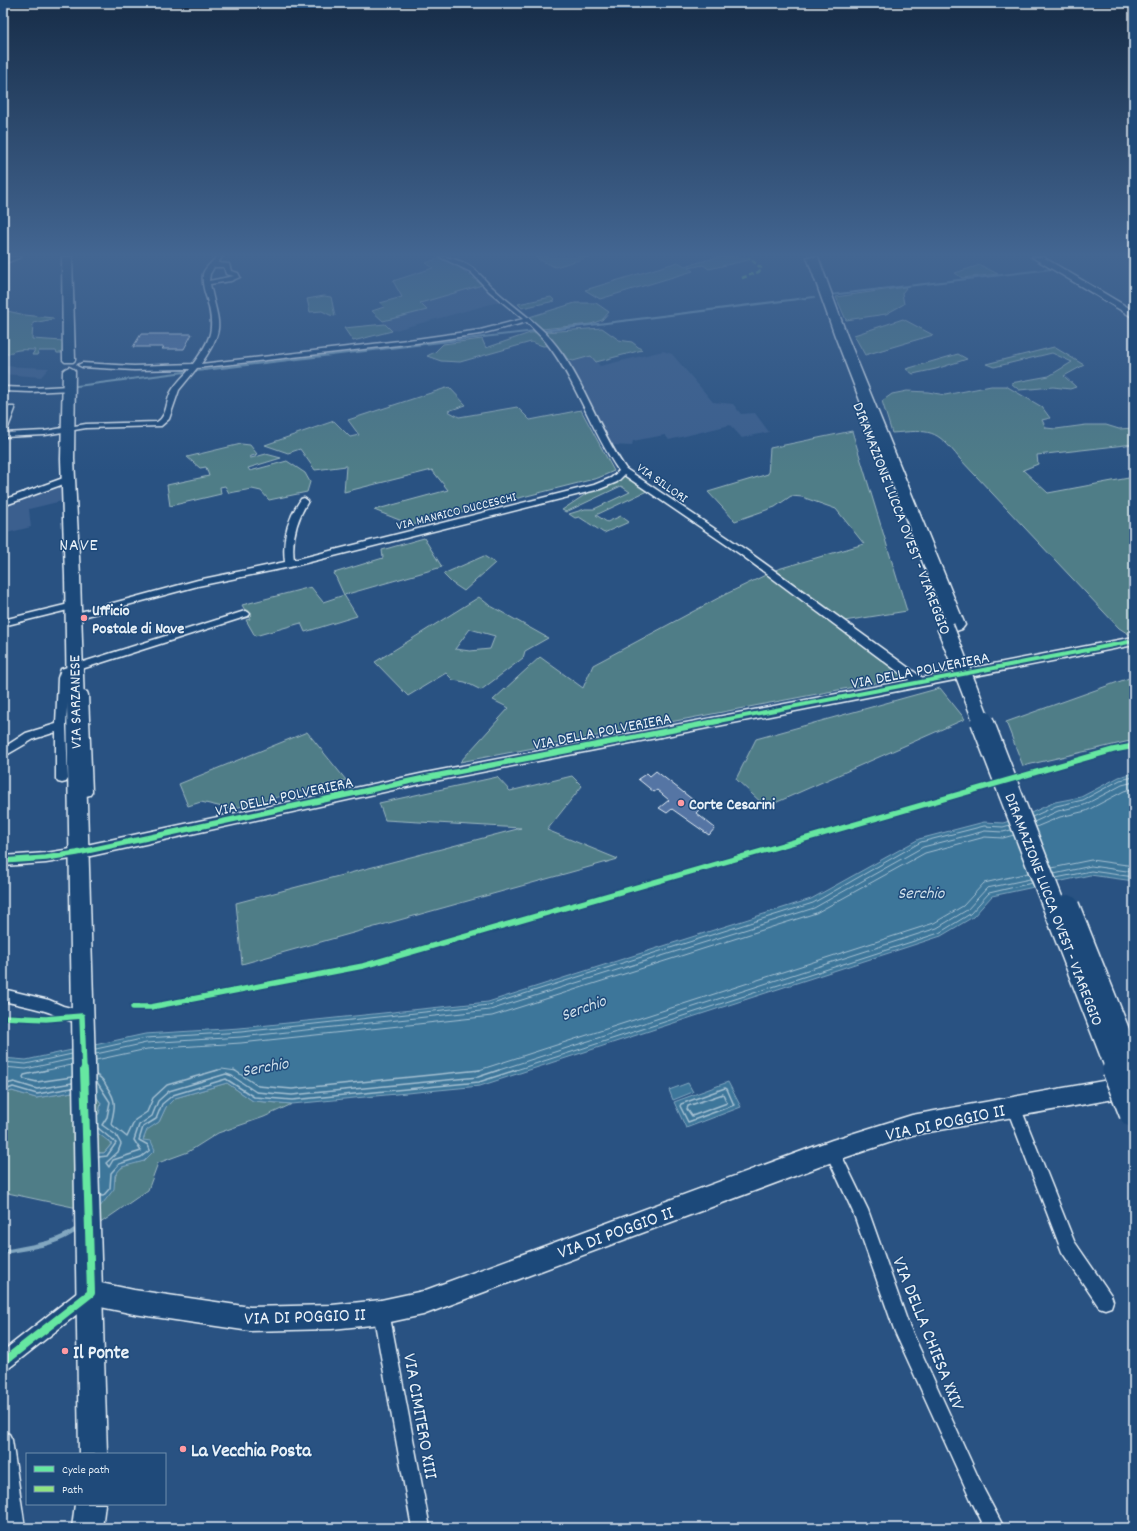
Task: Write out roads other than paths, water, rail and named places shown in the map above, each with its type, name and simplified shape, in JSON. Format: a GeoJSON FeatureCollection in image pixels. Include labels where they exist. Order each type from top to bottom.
{"type":"FeatureCollection","features":[{"type":"Feature","properties":{"kind":"highway","name":"DIRAMAZIONE LUCCA OVEST - VIAREGGIO"},"geometry":{"type":"LineString","coordinates":[[831,328],[951,625],[1134,1071]]}},
{"type":"Feature","properties":{"kind":"highway","name":"DIRAMAZIONE LUCCA OVEST - VIAREGGIO"},"geometry":{"type":"LineString","coordinates":[[838,328],[1134,1113]]}},
{"type":"Feature","properties":{"kind":"main road","name":"VIA SARZANESE"},"geometry":{"type":"LineString","coordinates":[[68,328],[72,612],[77,667],[77,853],[91,1293]]}},
{"type":"Feature","properties":{"kind":"main road","name":"VIA DI POGGIO II"},"geometry":{"type":"LineString","coordinates":[[91,1293],[134,1302],[250,1319],[332,1317],[381,1312],[423,1303],[832,1151],[912,1125],[1134,1085]]}},
{"type":"Feature","properties":{"kind":"main road"},"geometry":{"type":"LineString","coordinates":[[91,1293],[93,1453]]}},
{"type":"Feature","properties":{"kind":"main road"},"geometry":{"type":"LineString","coordinates":[[87,1528],[90,1505]]}},
{"type":"Feature","properties":{"kind":"street"},"geometry":{"type":"LineString","coordinates":[[3,434],[45,433],[68,429],[162,422],[166,418],[173,396],[194,367],[214,333],[214,328]]}},
{"type":"Feature","properties":{"kind":"street"},"geometry":{"type":"LineString","coordinates":[[68,366],[107,368],[194,367],[416,341],[480,332],[494,328]]}},
{"type":"Feature","properties":{"kind":"street","name":"VIA SILLORI"},"geometry":{"type":"LineString","coordinates":[[536,328],[548,340],[567,368],[612,455],[623,471],[769,570],[920,682]]}},
{"type":"Feature","properties":{"kind":"street"},"geometry":{"type":"LineString","coordinates":[[3,389],[31,390],[68,388]]}},
{"type":"Feature","properties":{"kind":"street"},"geometry":{"type":"LineString","coordinates":[[3,430],[11,409]]}},
{"type":"Feature","properties":{"kind":"street","name":"VIA MANRICO DUCCESCHI"},"geometry":{"type":"LineString","coordinates":[[3,623],[72,612],[290,564],[466,521],[597,487],[614,480],[623,471]]}},
{"type":"Feature","properties":{"kind":"street"},"geometry":{"type":"LineString","coordinates":[[3,503],[69,479]]}},
{"type":"Feature","properties":{"kind":"street"},"geometry":{"type":"LineString","coordinates":[[290,564],[288,552],[291,535],[297,511],[304,501]]}},
{"type":"Feature","properties":{"kind":"street"},"geometry":{"type":"LineString","coordinates":[[62,779],[61,726],[63,674],[65,671],[245,614]]}},
{"type":"Feature","properties":{"kind":"street","name":"VIA DELLA POLVERIERA"},"geometry":{"type":"LineString","coordinates":[[77,853],[425,778],[1134,641]]}},
{"type":"Feature","properties":{"kind":"street"},"geometry":{"type":"LineString","coordinates":[[77,667],[86,805]]}},
{"type":"Feature","properties":{"kind":"street"},"geometry":{"type":"LineString","coordinates":[[3,753],[30,736],[61,726]]}},
{"type":"Feature","properties":{"kind":"street"},"geometry":{"type":"LineString","coordinates":[[3,861],[46,858],[77,853]]}},
{"type":"Feature","properties":{"kind":"street"},"geometry":{"type":"LineString","coordinates":[[3,995],[49,1006],[61,1012],[82,1016]]}},
{"type":"Feature","properties":{"kind":"street"},"geometry":{"type":"LineString","coordinates":[[1013,1106],[1068,1246],[1105,1301]]}},
{"type":"Feature","properties":{"kind":"street","name":"VIA DELLA CHIESA XXIV"},"geometry":{"type":"LineString","coordinates":[[832,1151],[860,1210],[901,1326],[978,1496],[995,1528]]}},
{"type":"Feature","properties":{"kind":"street"},"geometry":{"type":"LineString","coordinates":[[3,1362],[91,1293]]}},
{"type":"Feature","properties":{"kind":"street","name":"VIA CIMITERO XIII"},"geometry":{"type":"LineString","coordinates":[[381,1312],[421,1528]]}},
{"type":"Feature","properties":{"kind":"street"},"geometry":{"type":"LineString","coordinates":[[3,1440],[4,1439],[16,1528]]}},
{"type":"Feature","properties":{"kind":"water","name":"Serchio"},"geometry":{"type":"Polygon","coordinates":[[[1134,773],[1134,881],[1090,875],[992,896],[973,917],[941,936],[480,1086],[292,1104],[253,1101],[227,1083],[175,1098],[166,1107],[159,1122],[147,1130],[143,1140],[151,1141],[155,1150],[144,1161],[122,1167],[115,1175],[114,1189],[96,1212],[83,1153],[104,1153],[112,1144],[91,1128],[87,1123],[99,1114],[101,1103],[91,1089],[36,1098],[12,1091],[3,1095],[3,1058],[26,1060],[145,1034],[240,1028],[488,1002],[811,899],[919,839],[984,822],[1003,823],[1022,817],[1055,802],[1081,797],[1119,777],[1134,773]]]}},
{"type":"Feature","properties":{"kind":"water"},"geometry":{"type":"Polygon","coordinates":[[[728,1082],[741,1107],[686,1128],[674,1102],[728,1082]]]}},
{"type":"Feature","properties":{"kind":"water"},"geometry":{"type":"Polygon","coordinates":[[[688,1083],[693,1092],[673,1100],[669,1090],[688,1083]]]}},
{"type":"Feature","properties":{"kind":"waterway"},"geometry":{"type":"LineString","coordinates":[[542,331],[562,328]]}},
{"type":"Feature","properties":{"kind":"waterway"},"geometry":{"type":"LineString","coordinates":[[196,371],[535,331]]}},
{"type":"Feature","properties":{"kind":"waterway"},"geometry":{"type":"LineString","coordinates":[[77,386],[185,372]]}},
{"type":"Feature","properties":{"kind":"waterway"},"geometry":{"type":"LineString","coordinates":[[3,1252],[52,1242],[70,1234],[78,1228]]}},
{"type":"Feature","properties":{"kind":"place","name":"Ufficio Postale di Nave"},"geometry":{"type":"Point","coordinates":[84,618]}},
{"type":"Feature","properties":{"kind":"place","name":"Corte Cesarini"},"geometry":{"type":"Point","coordinates":[681,803]}},
{"type":"Feature","properties":{"kind":"place","name":"Il Ponte"},"geometry":{"type":"Point","coordinates":[65,1351]}},
{"type":"Feature","properties":{"kind":"place","name":"La Vecchia Posta"},"geometry":{"type":"Point","coordinates":[183,1449]}},
{"type":"Feature","properties":{"kind":"district","name":"NAVE"},"geometry":{"type":"Point","coordinates":[79,544]}}]}
